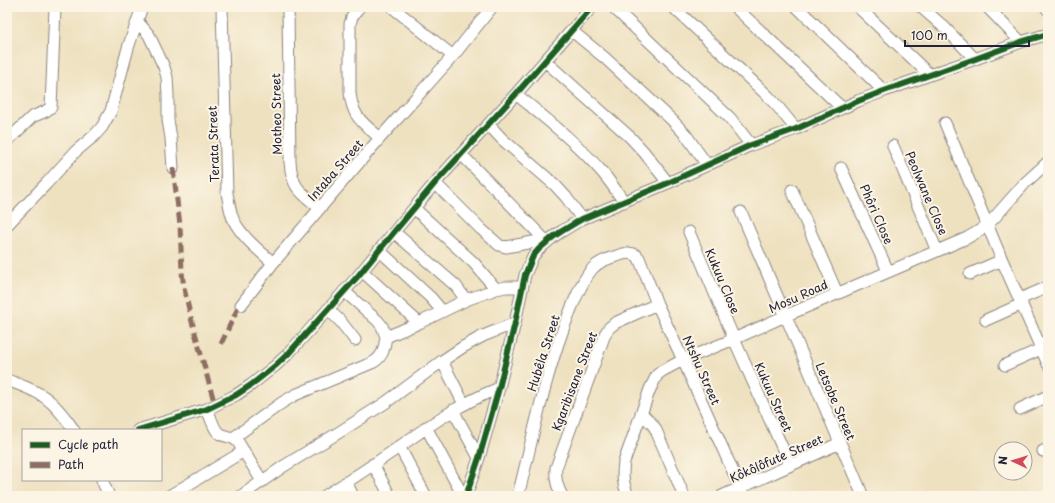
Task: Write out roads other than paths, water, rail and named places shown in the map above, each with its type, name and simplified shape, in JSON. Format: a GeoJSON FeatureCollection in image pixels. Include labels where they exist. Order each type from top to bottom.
{"type":"FeatureCollection","features":[{"type":"Feature","properties":{"kind":"street"},"geometry":{"type":"LineString","coordinates":[[7,141],[32,117],[46,111],[51,107],[55,7]]}},
{"type":"Feature","properties":{"kind":"street"},"geometry":{"type":"LineString","coordinates":[[7,225],[76,151],[102,127],[111,111],[128,48],[142,7]]}},
{"type":"Feature","properties":{"kind":"street","name":"Terata Street"},"geometry":{"type":"LineString","coordinates":[[222,7],[227,194],[229,208],[233,220],[240,231],[249,242],[273,263]]}},
{"type":"Feature","properties":{"kind":"street","name":"Motheo Street"},"geometry":{"type":"LineString","coordinates":[[288,7],[291,172],[293,182],[298,189],[304,196],[320,208]]}},
{"type":"Feature","properties":{"kind":"street"},"geometry":{"type":"LineString","coordinates":[[359,7],[352,17],[350,24],[351,103],[358,117],[380,138]]}},
{"type":"Feature","properties":{"kind":"street"},"geometry":{"type":"LineString","coordinates":[[392,7],[453,56]]}},
{"type":"Feature","properties":{"kind":"street","name":"Intaba Street"},"geometry":{"type":"LineString","coordinates":[[241,305],[273,263],[380,138],[453,56],[492,7]]}},
{"type":"Feature","properties":{"kind":"street"},"geometry":{"type":"LineString","coordinates":[[141,429],[207,408],[236,395],[264,376],[288,354],[344,292],[435,184],[489,125],[592,7]]}},
{"type":"Feature","properties":{"kind":"street"},"geometry":{"type":"LineString","coordinates":[[612,7],[730,118],[751,145]]}},
{"type":"Feature","properties":{"kind":"street"},"geometry":{"type":"LineString","coordinates":[[672,7],[768,96],[796,129]]}},
{"type":"Feature","properties":{"kind":"street"},"geometry":{"type":"LineString","coordinates":[[735,7],[842,108]]}},
{"type":"Feature","properties":{"kind":"street"},"geometry":{"type":"LineString","coordinates":[[797,7],[884,91]]}},
{"type":"Feature","properties":{"kind":"street"},"geometry":{"type":"LineString","coordinates":[[858,7],[930,75]]}},
{"type":"Feature","properties":{"kind":"street"},"geometry":{"type":"LineString","coordinates":[[921,7],[945,28],[975,59]]}},
{"type":"Feature","properties":{"kind":"street"},"geometry":{"type":"LineString","coordinates":[[987,7],[1021,42]]}},
{"type":"Feature","properties":{"kind":"street"},"geometry":{"type":"LineString","coordinates":[[138,22],[151,41],[164,67],[168,95],[168,120],[173,168]]}},
{"type":"Feature","properties":{"kind":"street"},"geometry":{"type":"LineString","coordinates":[[572,31],[605,58],[672,120],[686,134],[707,165]]}},
{"type":"Feature","properties":{"kind":"street"},"geometry":{"type":"LineString","coordinates":[[466,496],[479,458],[499,388],[525,275],[533,256],[547,242],[582,219],[668,183],[751,145],[796,129],[884,91],[1021,42],[1048,34]]}},
{"type":"Feature","properties":{"kind":"street"},"geometry":{"type":"LineString","coordinates":[[545,61],[630,137],[644,152],[668,183]]}},
{"type":"Feature","properties":{"kind":"street"},"geometry":{"type":"LineString","coordinates":[[516,94],[577,146],[603,173],[624,202]]}},
{"type":"Feature","properties":{"kind":"street"},"geometry":{"type":"LineString","coordinates":[[945,123],[987,225],[1044,351],[1048,364]]}},
{"type":"Feature","properties":{"kind":"street"},"geometry":{"type":"LineString","coordinates":[[489,125],[502,139],[555,185],[582,219]]}},
{"type":"Feature","properties":{"kind":"street","name":"Peolwane Close"},"geometry":{"type":"LineString","coordinates":[[893,146],[937,250]]}},
{"type":"Feature","properties":{"kind":"street"},"geometry":{"type":"LineString","coordinates":[[462,155],[547,242]]}},
{"type":"Feature","properties":{"kind":"street","name":"Mosu Road"},"geometry":{"type":"LineString","coordinates":[[628,496],[622,472],[626,454],[650,389],[657,375],[684,360],[967,238],[987,225],[1025,183],[1048,162]]}},
{"type":"Feature","properties":{"kind":"street","name":"Phôri Close"},"geometry":{"type":"LineString","coordinates":[[842,168],[888,271]]}},
{"type":"Feature","properties":{"kind":"street"},"geometry":{"type":"LineString","coordinates":[[435,184],[499,245],[506,247],[533,242],[547,242]]}},
{"type":"Feature","properties":{"kind":"street"},"geometry":{"type":"LineString","coordinates":[[792,190],[837,293]]}},
{"type":"Feature","properties":{"kind":"street"},"geometry":{"type":"LineString","coordinates":[[414,208],[474,263],[496,289]]}},
{"type":"Feature","properties":{"kind":"street","name":"Letsobe Street"},"geometry":{"type":"LineString","coordinates":[[741,212],[862,496]]}},
{"type":"Feature","properties":{"kind":"street"},"geometry":{"type":"LineString","coordinates":[[394,232],[456,286],[466,300]]}},
{"type":"Feature","properties":{"kind":"street","name":"Kukuu Close"},"geometry":{"type":"LineString","coordinates":[[689,232],[734,339]]}},
{"type":"Feature","properties":{"kind":"street"},"geometry":{"type":"LineString","coordinates":[[380,250],[428,294],[442,311]]}},
{"type":"Feature","properties":{"kind":"street","name":"Hubêla Street"},"geometry":{"type":"LineString","coordinates":[[518,496],[541,402],[556,351],[564,326],[581,288],[588,274],[594,267],[610,258],[626,253],[636,254]]}},
{"type":"Feature","properties":{"kind":"street","name":"Ntshu Street"},"geometry":{"type":"LineString","coordinates":[[636,254],[642,263],[657,304],[684,360],[742,492]]}},
{"type":"Feature","properties":{"kind":"street"},"geometry":{"type":"LineString","coordinates":[[970,274],[1002,260]]}},
{"type":"Feature","properties":{"kind":"street"},"geometry":{"type":"LineString","coordinates":[[362,271],[418,323]]}},
{"type":"Feature","properties":{"kind":"street"},"geometry":{"type":"LineString","coordinates":[[386,337],[466,300],[496,289],[522,287]]}},
{"type":"Feature","properties":{"kind":"street"},"geometry":{"type":"LineString","coordinates":[[986,320],[1048,287]]}},
{"type":"Feature","properties":{"kind":"street"},"geometry":{"type":"LineString","coordinates":[[233,438],[283,402],[374,362],[382,354],[386,337],[382,326],[344,292]]}},
{"type":"Feature","properties":{"kind":"street","name":"Kgaribisane Street"},"geometry":{"type":"LineString","coordinates":[[562,496],[556,482],[556,468],[604,334],[615,323],[657,304]]}},
{"type":"Feature","properties":{"kind":"street"},"geometry":{"type":"LineString","coordinates":[[328,309],[341,322],[355,340]]}},
{"type":"Feature","properties":{"kind":"street"},"geometry":{"type":"LineString","coordinates":[[241,496],[299,456],[385,403],[442,361],[464,347],[483,336],[515,323]]}},
{"type":"Feature","properties":{"kind":"street","name":"Kukuu Street"},"geometry":{"type":"LineString","coordinates":[[734,339],[790,465]]}},
{"type":"Feature","properties":{"kind":"street"},"geometry":{"type":"LineString","coordinates":[[1005,365],[1044,351]]}},
{"type":"Feature","properties":{"kind":"street"},"geometry":{"type":"LineString","coordinates":[[442,361],[464,404]]}},
{"type":"Feature","properties":{"kind":"street"},"geometry":{"type":"LineString","coordinates":[[7,380],[47,398],[53,403],[73,429]]}},
{"type":"Feature","properties":{"kind":"street"},"geometry":{"type":"LineString","coordinates":[[325,496],[453,410],[481,395],[499,388]]}},
{"type":"Feature","properties":{"kind":"street"},"geometry":{"type":"LineString","coordinates":[[1020,409],[1048,396]]}},
{"type":"Feature","properties":{"kind":"street"},"geometry":{"type":"LineString","coordinates":[[207,408],[218,433],[233,438],[238,442],[262,481]]}},
{"type":"Feature","properties":{"kind":"street"},"geometry":{"type":"LineString","coordinates":[[453,410],[479,458]]}},
{"type":"Feature","properties":{"kind":"street"},"geometry":{"type":"LineString","coordinates":[[641,413],[655,428],[684,496]]}},
{"type":"Feature","properties":{"kind":"street"},"geometry":{"type":"LineString","coordinates":[[426,427],[463,496]]}},
{"type":"Feature","properties":{"kind":"street","name":"Kôkôlôfute Street"},"geometry":{"type":"LineString","coordinates":[[722,496],[742,492],[790,465],[840,443]]}},
{"type":"Feature","properties":{"kind":"street"},"geometry":{"type":"LineString","coordinates":[[399,446],[426,496]]}},
{"type":"Feature","properties":{"kind":"street"},"geometry":{"type":"LineString","coordinates":[[169,496],[244,451]]}},
{"type":"Feature","properties":{"kind":"street"},"geometry":{"type":"LineString","coordinates":[[373,464],[390,496]]}},
{"type":"Feature","properties":{"kind":"street"},"geometry":{"type":"LineString","coordinates":[[102,481],[109,496]]}},
{"type":"Feature","properties":{"kind":"street"},"geometry":{"type":"LineString","coordinates":[[346,482],[353,496]]}}]}
